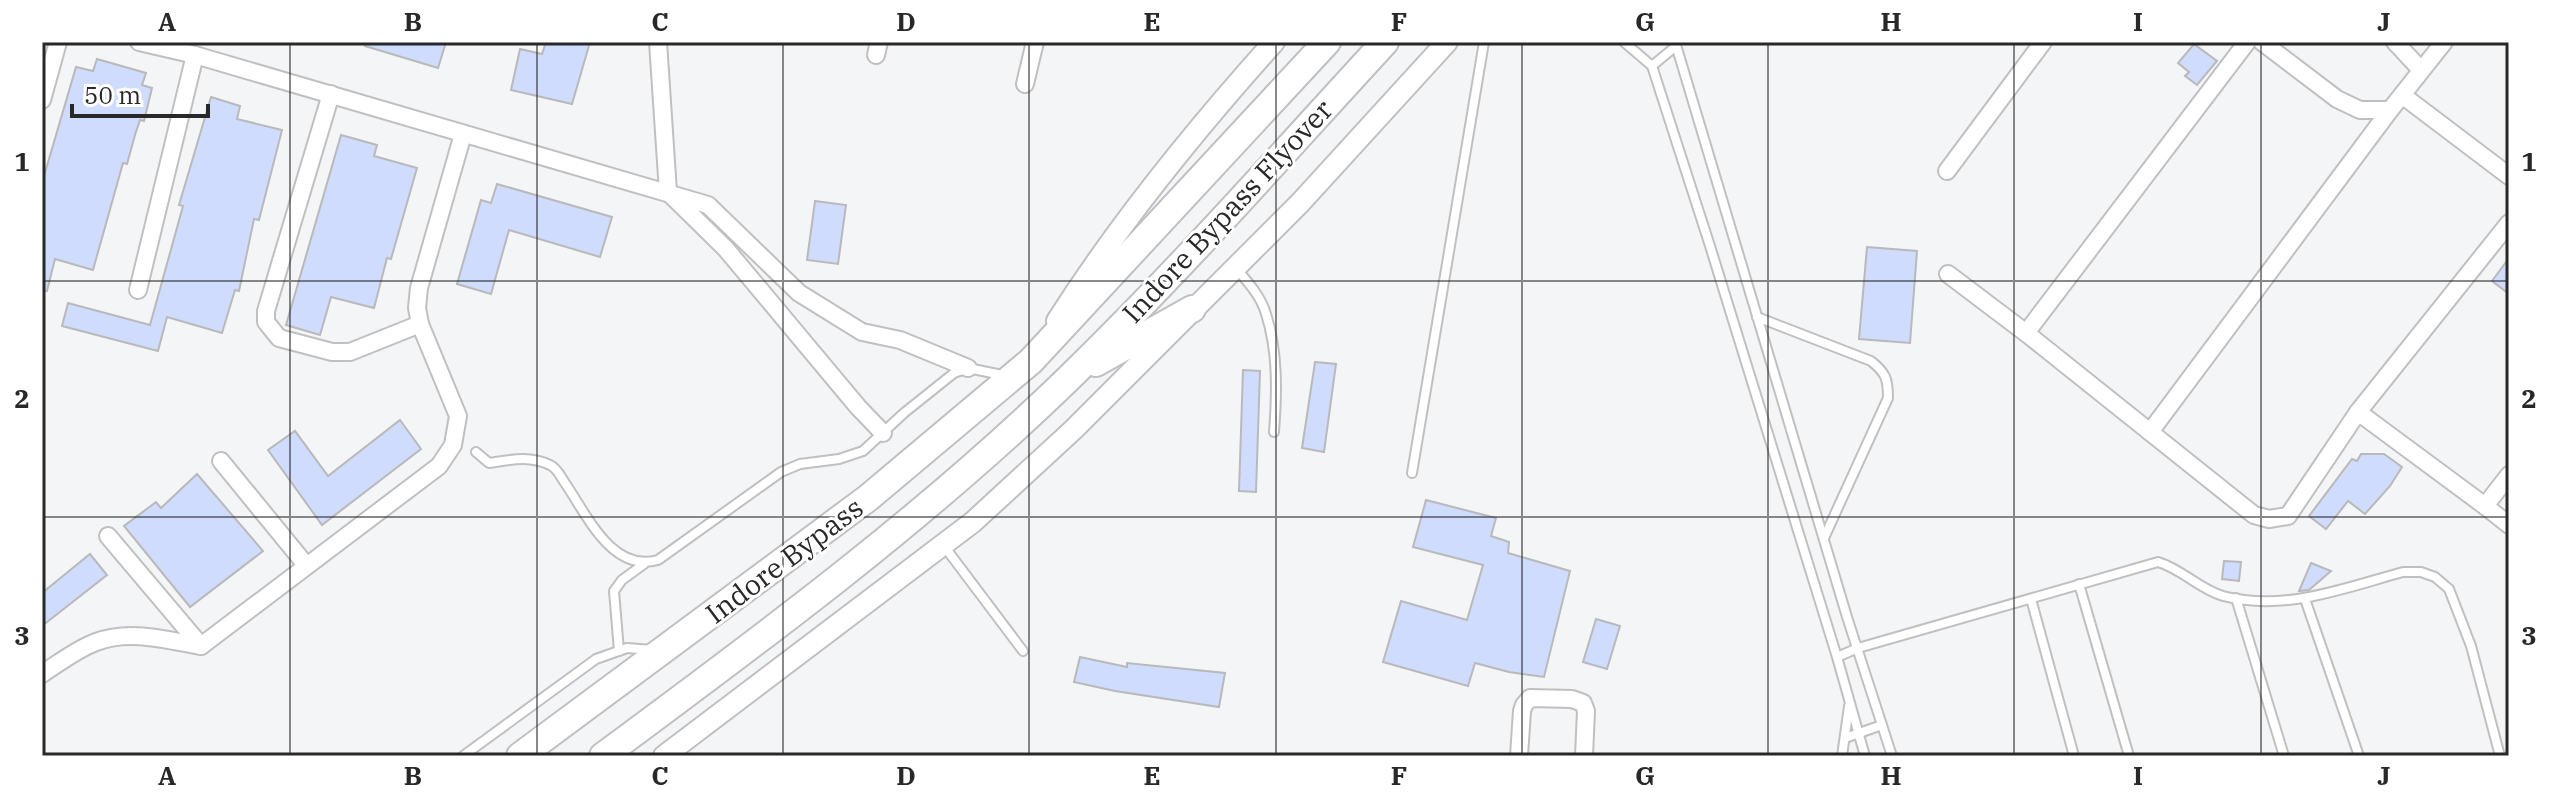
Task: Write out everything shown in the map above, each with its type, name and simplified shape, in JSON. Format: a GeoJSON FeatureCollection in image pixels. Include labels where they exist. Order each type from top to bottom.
{"type":"FeatureCollection","features":[{"type":"Feature","properties":{"kind":"highway","name":"Indore Bypass Flyover"},"geometry":{"type":"LineString","coordinates":[[1039,352],[1327,42]]}},
{"type":"Feature","properties":{"kind":"highway","name":"Indore Bypass Flyover"},"geometry":{"type":"LineString","coordinates":[[1068,379],[1182,262],[1385,42]]}},
{"type":"Feature","properties":{"kind":"highway"},"geometry":{"type":"LineString","coordinates":[[1068,379],[1192,309]]}},
{"type":"Feature","properties":{"kind":"highway","name":"Indore Bypass"},"geometry":{"type":"LineString","coordinates":[[520,756],[868,498],[1039,352]]}},
{"type":"Feature","properties":{"kind":"highway","name":"Indore Bypass"},"geometry":{"type":"LineString","coordinates":[[603,756],[742,652],[940,495],[1068,379]]}},
{"type":"Feature","properties":{"kind":"street"},"geometry":{"type":"LineString","coordinates":[[42,100],[58,42]]}},
{"type":"Feature","properties":{"kind":"street"},"geometry":{"type":"LineString","coordinates":[[139,42],[195,55],[708,205],[799,293],[862,332],[900,340],[968,368]]}},
{"type":"Feature","properties":{"kind":"street"},"geometry":{"type":"LineString","coordinates":[[658,42],[668,192],[726,249],[883,433]]}},
{"type":"Feature","properties":{"kind":"street"},"geometry":{"type":"LineString","coordinates":[[1025,84],[1035,42]]}},
{"type":"Feature","properties":{"kind":"street"},"geometry":{"type":"LineString","coordinates":[[1039,352],[1096,259],[1274,42]]}},
{"type":"Feature","properties":{"kind":"street"},"geometry":{"type":"LineString","coordinates":[[664,756],[944,546],[1073,430],[1300,203],[1447,42]]}},
{"type":"Feature","properties":{"kind":"street"},"geometry":{"type":"LineString","coordinates":[[1947,171],[2043,42]]}},
{"type":"Feature","properties":{"kind":"street"},"geometry":{"type":"LineString","coordinates":[[2026,333],[2247,42]]}},
{"type":"Feature","properties":{"kind":"street"},"geometry":{"type":"LineString","coordinates":[[2262,42],[2337,99],[2360,110],[2390,110]]}},
{"type":"Feature","properties":{"kind":"street"},"geometry":{"type":"LineString","coordinates":[[2395,42],[2421,70]]}},
{"type":"Feature","properties":{"kind":"street"},"geometry":{"type":"LineString","coordinates":[[2150,432],[2444,42]]}},
{"type":"Feature","properties":{"kind":"street"},"geometry":{"type":"LineString","coordinates":[[138,290],[195,55]]}},
{"type":"Feature","properties":{"kind":"street"},"geometry":{"type":"LineString","coordinates":[[331,94],[266,311],[266,322],[279,338],[332,352],[350,352],[420,324]]}},
{"type":"Feature","properties":{"kind":"street"},"geometry":{"type":"LineString","coordinates":[[2402,95],[2509,176]]}},
{"type":"Feature","properties":{"kind":"street"},"geometry":{"type":"LineString","coordinates":[[42,673],[93,643],[109,638],[140,635],[201,646],[439,466],[453,445],[458,416],[420,324],[417,308],[419,288],[463,134]]}},
{"type":"Feature","properties":{"kind":"street"},"geometry":{"type":"LineString","coordinates":[[1948,274],[2254,515],[2269,519],[2288,516],[2358,412],[2509,223]]}},
{"type":"Feature","properties":{"kind":"street"},"geometry":{"type":"LineString","coordinates":[[2358,412],[2509,525]]}},
{"type":"Feature","properties":{"kind":"street"},"geometry":{"type":"LineString","coordinates":[[221,461],[306,565]]}},
{"type":"Feature","properties":{"kind":"street"},"geometry":{"type":"LineString","coordinates":[[2485,506],[2509,475]]}},
{"type":"Feature","properties":{"kind":"street"},"geometry":{"type":"LineString","coordinates":[[108,536],[201,646]]}},
{"type":"Feature","properties":{"kind":"street"},"geometry":{"type":"LineString","coordinates":[[1519,756],[1522,711],[1530,698],[1572,699],[1583,703],[1586,711],[1584,756]]}},
{"type":"Feature","properties":{"kind":"lane"},"geometry":{"type":"LineString","coordinates":[[1412,473],[1484,42]]}},
{"type":"Feature","properties":{"kind":"lane"},"geometry":{"type":"LineString","coordinates":[[1624,42],[1652,66],[1837,657],[1865,756]]}},
{"type":"Feature","properties":{"kind":"lane"},"geometry":{"type":"LineString","coordinates":[[1652,66],[1675,44],[1892,756]]}},
{"type":"Feature","properties":{"kind":"lane"},"geometry":{"type":"LineString","coordinates":[[1235,267],[1266,312],[1277,388],[1274,432]]}},
{"type":"Feature","properties":{"kind":"lane"},"geometry":{"type":"LineString","coordinates":[[1757,317],[1871,361],[1885,372],[1888,380],[1888,398],[1824,539]]}},
{"type":"Feature","properties":{"kind":"lane"},"geometry":{"type":"LineString","coordinates":[[619,651],[614,591],[622,580],[644,564],[658,560],[781,472],[800,464],[839,459],[863,451],[954,373],[968,368],[1011,376]]}},
{"type":"Feature","properties":{"kind":"lane"},"geometry":{"type":"LineString","coordinates":[[476,452],[489,463],[527,458],[553,466],[601,536],[619,556],[644,564]]}},
{"type":"Feature","properties":{"kind":"lane"},"geometry":{"type":"LineString","coordinates":[[944,546],[1023,651]]}},
{"type":"Feature","properties":{"kind":"lane"},"geometry":{"type":"LineString","coordinates":[[1837,657],[1858,648],[2158,562],[2220,595],[2249,601],[2295,602],[2403,572],[2421,572],[2435,577],[2449,589],[2471,646],[2500,756]]}},
{"type":"Feature","properties":{"kind":"lane"},"geometry":{"type":"LineString","coordinates":[[2079,584],[2129,756]]}},
{"type":"Feature","properties":{"kind":"lane"},"geometry":{"type":"LineString","coordinates":[[2236,598],[2284,756]]}},
{"type":"Feature","properties":{"kind":"lane"},"geometry":{"type":"LineString","coordinates":[[2031,599],[2074,756]]}},
{"type":"Feature","properties":{"kind":"lane"},"geometry":{"type":"LineString","coordinates":[[2305,599],[2359,756]]}},
{"type":"Feature","properties":{"kind":"lane"},"geometry":{"type":"LineString","coordinates":[[463,756],[596,659],[627,648],[662,650]]}},
{"type":"Feature","properties":{"kind":"lane"},"geometry":{"type":"LineString","coordinates":[[1842,756],[1850,702]]}},
{"type":"Feature","properties":{"kind":"lane"},"geometry":{"type":"LineString","coordinates":[[1845,738],[1882,725]]}},
{"type":"Feature","properties":{"kind":"building"},"geometry":{"type":"Polygon","coordinates":[[[366,42],[446,42],[438,68],[365,46],[366,42]]]}},
{"type":"Feature","properties":{"kind":"building"},"geometry":{"type":"Polygon","coordinates":[[[546,42],[590,42],[572,104],[511,90],[520,49],[542,54],[546,42]]]}},
{"type":"Feature","properties":{"kind":"building"},"geometry":{"type":"Polygon","coordinates":[[[2194,44],[2217,61],[2197,85],[2185,76],[2189,72],[2178,63],[2194,44]]]}},
{"type":"Feature","properties":{"kind":"building"},"geometry":{"type":"Polygon","coordinates":[[[97,59],[146,73],[142,85],[152,88],[144,121],[140,120],[127,164],[123,163],[93,270],[55,259],[47,291],[42,291],[42,183],[76,67],[93,71],[97,59]]]}},
{"type":"Feature","properties":{"kind":"building"},"geometry":{"type":"Polygon","coordinates":[[[211,97],[240,106],[237,119],[282,130],[259,220],[254,219],[239,291],[235,290],[222,333],[167,317],[158,351],[62,326],[68,303],[150,325],[183,206],[179,205],[211,97]]]}},
{"type":"Feature","properties":{"kind":"building"},"geometry":{"type":"Polygon","coordinates":[[[341,135],[377,145],[374,156],[417,168],[374,308],[331,297],[320,335],[286,325],[341,135]]]}},
{"type":"Feature","properties":{"kind":"building"},"geometry":{"type":"Polygon","coordinates":[[[497,184],[612,217],[600,257],[509,230],[491,294],[457,284],[481,200],[491,203],[497,184]]]}},
{"type":"Feature","properties":{"kind":"building"},"geometry":{"type":"Polygon","coordinates":[[[815,201],[846,205],[838,264],[807,260],[815,201]]]}},
{"type":"Feature","properties":{"kind":"building"},"geometry":{"type":"Polygon","coordinates":[[[1867,247],[1917,251],[1910,343],[1859,339],[1867,247]]]}},
{"type":"Feature","properties":{"kind":"building"},"geometry":{"type":"Polygon","coordinates":[[[2509,258],[2509,294],[2492,281],[2509,258]]]}},
{"type":"Feature","properties":{"kind":"building"},"geometry":{"type":"Polygon","coordinates":[[[1315,362],[1336,364],[1324,452],[1302,448],[1315,362]]]}},
{"type":"Feature","properties":{"kind":"building"},"geometry":{"type":"Polygon","coordinates":[[[1243,370],[1260,371],[1256,492],[1239,491],[1243,370]]]}},
{"type":"Feature","properties":{"kind":"building"},"geometry":{"type":"Polygon","coordinates":[[[400,420],[421,449],[322,525],[268,450],[295,431],[328,476],[400,420]]]}},
{"type":"Feature","properties":{"kind":"building"},"geometry":{"type":"Polygon","coordinates":[[[2361,454],[2384,454],[2402,467],[2365,514],[2348,501],[2326,529],[2309,516],[2352,459],[2357,461],[2361,454]]]}},
{"type":"Feature","properties":{"kind":"building"},"geometry":{"type":"Polygon","coordinates":[[[197,474],[263,551],[190,607],[124,526],[156,502],[161,508],[197,474]]]}},
{"type":"Feature","properties":{"kind":"building"},"geometry":{"type":"Polygon","coordinates":[[[1426,500],[1496,518],[1491,536],[1509,542],[1508,553],[1570,571],[1544,677],[1475,663],[1468,686],[1383,662],[1401,601],[1467,620],[1483,565],[1413,547],[1426,500]]]}},
{"type":"Feature","properties":{"kind":"building"},"geometry":{"type":"Polygon","coordinates":[[[90,554],[107,575],[42,626],[42,593],[90,554]]]}},
{"type":"Feature","properties":{"kind":"building"},"geometry":{"type":"Polygon","coordinates":[[[2224,561],[2241,562],[2239,581],[2222,579],[2224,561]]]}},
{"type":"Feature","properties":{"kind":"building"},"geometry":{"type":"Polygon","coordinates":[[[2311,563],[2331,571],[2309,590],[2299,591],[2311,563]]]}},
{"type":"Feature","properties":{"kind":"building"},"geometry":{"type":"Polygon","coordinates":[[[1596,619],[1620,626],[1607,669],[1583,662],[1596,619]]]}},
{"type":"Feature","properties":{"kind":"building"},"geometry":{"type":"Polygon","coordinates":[[[1080,657],[1127,667],[1127,663],[1225,673],[1219,707],[1074,682],[1080,657]]]}}]}
